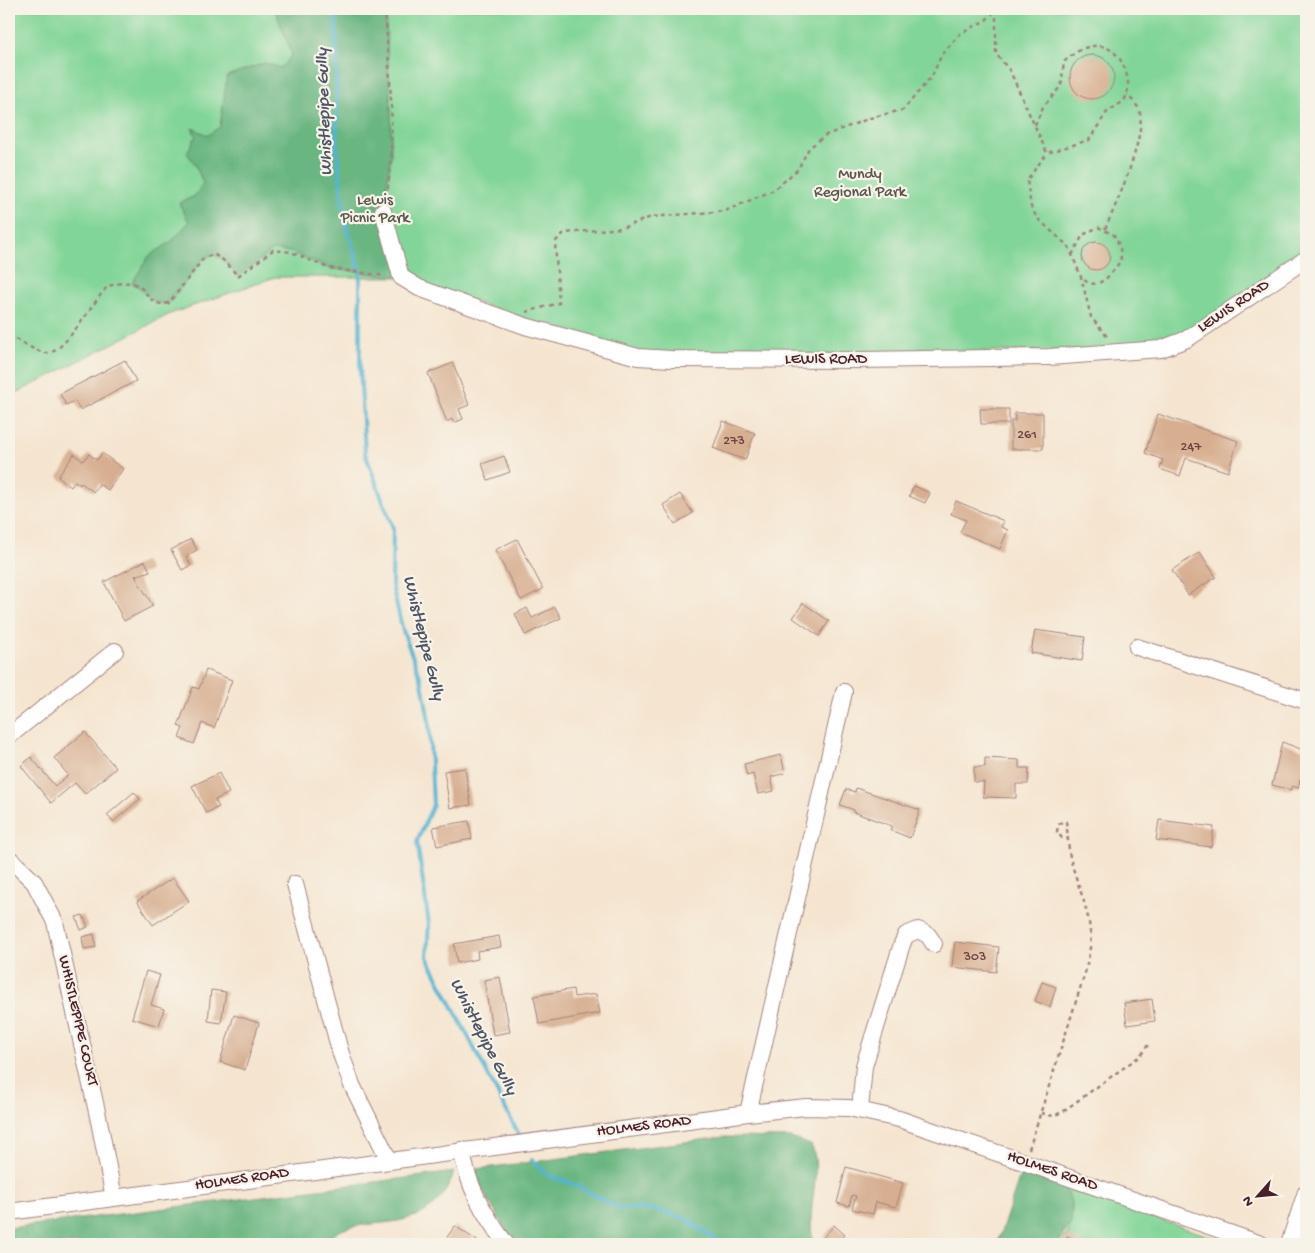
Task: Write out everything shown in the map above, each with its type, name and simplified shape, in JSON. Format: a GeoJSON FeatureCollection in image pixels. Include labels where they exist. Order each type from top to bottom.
{"type":"FeatureCollection","features":[{"type":"Feature","properties":{"kind":"street"},"geometry":{"type":"LineString","coordinates":[[383,211],[401,277]]}},
{"type":"Feature","properties":{"kind":"street","name":"LEWIS ROAD"},"geometry":{"type":"LineString","coordinates":[[401,277],[419,288],[525,326],[638,357],[671,359],[860,360],[1050,357],[1161,350],[1187,339],[1306,259]]}},
{"type":"Feature","properties":{"kind":"street"},"geometry":{"type":"LineString","coordinates":[[1137,647],[1306,701]]}},
{"type":"Feature","properties":{"kind":"street"},"geometry":{"type":"LineString","coordinates":[[9,736],[115,651]]}},
{"type":"Feature","properties":{"kind":"street"},"geometry":{"type":"LineString","coordinates":[[748,1113],[844,692]]}},
{"type":"Feature","properties":{"kind":"street","name":"WHISTLEPIPE COURT"},"geometry":{"type":"LineString","coordinates":[[9,858],[34,882],[55,922],[100,1121],[114,1198]]}},
{"type":"Feature","properties":{"kind":"street"},"geometry":{"type":"LineString","coordinates":[[295,884],[340,1051],[352,1085],[389,1160]]}},
{"type":"Feature","properties":{"kind":"street"},"geometry":{"type":"LineString","coordinates":[[860,1110],[864,1066],[906,935],[918,930],[928,935],[934,944]]}},
{"type":"Feature","properties":{"kind":"street","name":"HOLMES ROAD"},"geometry":{"type":"LineString","coordinates":[[9,1212],[748,1113],[806,1107],[849,1108],[899,1119],[1261,1244]]}},
{"type":"Feature","properties":{"kind":"street"},"geometry":{"type":"LineString","coordinates":[[462,1150],[465,1171],[469,1182],[486,1215],[506,1244]]}},
{"type":"Feature","properties":{"kind":"street"},"geometry":{"type":"LineString","coordinates":[[1289,1244],[1306,1192]]}},
{"type":"Feature","properties":{"kind":"path"},"geometry":{"type":"LineString","coordinates":[[383,211],[390,165],[391,111],[385,9]]}},
{"type":"Feature","properties":{"kind":"path"},"geometry":{"type":"LineString","coordinates":[[995,10],[996,54],[1010,71],[1047,153]]}},
{"type":"Feature","properties":{"kind":"path"},"geometry":{"type":"LineString","coordinates":[[524,312],[559,303],[555,242],[564,233],[622,228],[652,217],[724,212],[774,190],[798,169],[809,148],[826,135],[873,117],[903,110],[932,76],[942,54],[960,34],[986,20],[995,10]]}},
{"type":"Feature","properties":{"kind":"path"},"geometry":{"type":"LineString","coordinates":[[1035,126],[1038,116],[1061,86],[1064,62],[1073,53],[1097,45],[1109,47],[1120,57],[1126,72],[1127,95],[1124,101],[1107,112],[1090,140],[1047,153],[1028,180],[1031,207],[1037,218],[1069,247],[1081,277],[1091,317],[1102,329],[1117,353]]}},
{"type":"Feature","properties":{"kind":"path"},"geometry":{"type":"LineString","coordinates":[[1106,229],[1134,158],[1141,127],[1139,110],[1127,95]]}},
{"type":"Feature","properties":{"kind":"path"},"geometry":{"type":"LineString","coordinates":[[1072,255],[1083,235],[1098,227],[1106,229],[1114,235],[1120,247],[1121,260],[1101,283],[1087,283],[1081,277]]}},
{"type":"Feature","properties":{"kind":"path"},"geometry":{"type":"LineString","coordinates":[[9,334],[47,353],[58,351],[70,337],[91,305],[108,286],[132,283],[139,286],[154,302],[161,304],[169,303],[191,273],[208,255],[218,256],[238,276],[272,250],[291,252],[328,268],[401,277]]}},
{"type":"Feature","properties":{"kind":"path"},"geometry":{"type":"LineString","coordinates":[[1025,1163],[1085,973],[1090,949],[1088,916],[1070,854],[1069,839],[1066,822],[1064,821],[1058,825],[1057,832],[1062,838],[1069,839]]}},
{"type":"Feature","properties":{"kind":"path"},"geometry":{"type":"LineString","coordinates":[[1041,1113],[1053,1116],[1062,1112],[1140,1056],[1148,1045]]}},
{"type":"Feature","properties":{"kind":"green space","name":"Mundy Regional Park"},"geometry":{"type":"Polygon","coordinates":[[[9,9],[1306,9],[1306,263],[1161,349],[638,357],[401,277],[275,277],[170,314],[9,397],[9,9]]]}},
{"type":"Feature","properties":{"kind":"green space","name":"Lewis Picnic Park"},"geometry":{"type":"Polygon","coordinates":[[[275,9],[385,9],[391,111],[391,155],[383,211],[401,277],[328,268],[291,252],[273,250],[238,276],[223,260],[213,254],[203,259],[169,303],[157,303],[132,283],[149,256],[171,242],[189,222],[179,203],[195,196],[203,183],[195,164],[187,153],[196,136],[192,128],[208,135],[220,127],[227,76],[265,63],[281,68],[292,55],[275,9]]]}},
{"type":"Feature","properties":{"kind":"green space"},"geometry":{"type":"Polygon","coordinates":[[[724,1137],[791,1138],[811,1145],[816,1167],[811,1219],[814,1244],[514,1244],[476,1179],[477,1169],[724,1137]]]}},
{"type":"Feature","properties":{"kind":"green space"},"geometry":{"type":"Polygon","coordinates":[[[454,1172],[442,1196],[427,1211],[408,1219],[352,1227],[337,1233],[326,1244],[9,1244],[9,1228],[454,1172]]]}},
{"type":"Feature","properties":{"kind":"green space"},"geometry":{"type":"Polygon","coordinates":[[[1021,1173],[1061,1187],[1068,1193],[1072,1205],[1071,1223],[1056,1244],[997,1244],[1021,1173]]]}},
{"type":"Feature","properties":{"kind":"green space"},"geometry":{"type":"Polygon","coordinates":[[[1061,1187],[1233,1244],[1057,1244],[1060,1239],[1067,1235],[1071,1216],[1069,1198],[1061,1187]]]}},
{"type":"Feature","properties":{"kind":"building"},"geometry":{"type":"Polygon","coordinates":[[[1096,55],[1108,61],[1113,68],[1113,86],[1108,93],[1101,98],[1088,99],[1080,96],[1073,89],[1070,73],[1073,65],[1080,58],[1096,55]]]}},
{"type":"Feature","properties":{"kind":"building"},"geometry":{"type":"Polygon","coordinates":[[[1096,242],[1106,246],[1110,256],[1106,266],[1096,270],[1086,266],[1082,256],[1086,246],[1096,242]]]}},
{"type":"Feature","properties":{"kind":"building"},"geometry":{"type":"Polygon","coordinates":[[[125,360],[136,381],[80,410],[75,401],[66,405],[60,394],[125,360]]]}},
{"type":"Feature","properties":{"kind":"building"},"geometry":{"type":"Polygon","coordinates":[[[453,363],[469,405],[459,409],[463,419],[454,423],[452,419],[447,422],[428,373],[453,363]]]}},
{"type":"Feature","properties":{"kind":"building"},"geometry":{"type":"Polygon","coordinates":[[[980,409],[1009,409],[1009,424],[981,424],[980,409]]]}},
{"type":"Feature","properties":{"kind":"building"},"geometry":{"type":"Polygon","coordinates":[[[1015,413],[1043,413],[1043,449],[1011,449],[1011,421],[1015,421],[1015,413]]]}},
{"type":"Feature","properties":{"kind":"building"},"geometry":{"type":"Polygon","coordinates":[[[1158,414],[1238,441],[1228,472],[1186,458],[1180,476],[1160,469],[1163,460],[1145,453],[1158,414]]]}},
{"type":"Feature","properties":{"kind":"building"},"geometry":{"type":"Polygon","coordinates":[[[723,421],[755,433],[745,460],[713,448],[723,421]]]}},
{"type":"Feature","properties":{"kind":"building"},"geometry":{"type":"Polygon","coordinates":[[[102,453],[123,469],[108,490],[99,484],[94,492],[75,481],[71,487],[58,477],[74,454],[83,461],[89,454],[97,460],[102,453]]]}},
{"type":"Feature","properties":{"kind":"building"},"geometry":{"type":"Polygon","coordinates":[[[504,456],[510,472],[488,480],[482,464],[504,456]]]}},
{"type":"Feature","properties":{"kind":"building"},"geometry":{"type":"Polygon","coordinates":[[[914,486],[930,493],[925,503],[909,496],[914,486]]]}},
{"type":"Feature","properties":{"kind":"building"},"geometry":{"type":"Polygon","coordinates":[[[680,494],[693,513],[675,524],[663,505],[680,494]]]}},
{"type":"Feature","properties":{"kind":"building"},"geometry":{"type":"Polygon","coordinates":[[[956,501],[1004,521],[1001,527],[1008,530],[1000,549],[960,532],[966,520],[951,514],[956,501]]]}},
{"type":"Feature","properties":{"kind":"building"},"geometry":{"type":"Polygon","coordinates":[[[191,539],[197,550],[186,556],[191,565],[182,570],[171,550],[191,539]]]}},
{"type":"Feature","properties":{"kind":"building"},"geometry":{"type":"Polygon","coordinates":[[[517,539],[543,589],[521,600],[495,550],[517,539]]]}},
{"type":"Feature","properties":{"kind":"building"},"geometry":{"type":"Polygon","coordinates":[[[1200,552],[1216,577],[1188,595],[1172,570],[1200,552]]]}},
{"type":"Feature","properties":{"kind":"building"},"geometry":{"type":"Polygon","coordinates":[[[145,561],[150,571],[135,576],[153,606],[124,621],[104,582],[145,561]]]}},
{"type":"Feature","properties":{"kind":"building"},"geometry":{"type":"Polygon","coordinates":[[[803,603],[829,621],[819,636],[793,618],[803,603]]]}},
{"type":"Feature","properties":{"kind":"building"},"geometry":{"type":"Polygon","coordinates":[[[555,607],[561,618],[525,635],[515,614],[527,608],[532,618],[555,607]]]}},
{"type":"Feature","properties":{"kind":"building"},"geometry":{"type":"Polygon","coordinates":[[[1035,630],[1085,637],[1082,661],[1031,653],[1035,630]]]}},
{"type":"Feature","properties":{"kind":"building"},"geometry":{"type":"Polygon","coordinates":[[[206,670],[232,680],[214,728],[202,723],[194,744],[179,738],[183,728],[178,726],[193,687],[199,689],[206,670]]]}},
{"type":"Feature","properties":{"kind":"building"},"geometry":{"type":"Polygon","coordinates":[[[85,732],[116,768],[85,794],[75,783],[51,803],[21,766],[31,757],[55,786],[68,775],[54,758],[85,732]]]}},
{"type":"Feature","properties":{"kind":"building"},"geometry":{"type":"Polygon","coordinates":[[[1282,742],[1306,751],[1306,781],[1300,780],[1298,788],[1292,786],[1291,790],[1272,785],[1282,742]]]}},
{"type":"Feature","properties":{"kind":"building"},"geometry":{"type":"Polygon","coordinates":[[[781,755],[785,773],[771,777],[774,791],[758,794],[753,774],[747,776],[744,764],[781,755]]]}},
{"type":"Feature","properties":{"kind":"building"},"geometry":{"type":"Polygon","coordinates":[[[985,758],[1019,760],[1019,768],[1029,768],[1028,784],[1016,784],[1016,798],[983,797],[984,782],[974,782],[974,767],[985,767],[985,758]]]}},
{"type":"Feature","properties":{"kind":"building"},"geometry":{"type":"Polygon","coordinates":[[[465,768],[471,805],[450,808],[444,771],[465,768]]]}},
{"type":"Feature","properties":{"kind":"building"},"geometry":{"type":"Polygon","coordinates":[[[219,773],[229,793],[215,800],[219,807],[206,813],[192,786],[219,773]]]}},
{"type":"Feature","properties":{"kind":"building"},"geometry":{"type":"Polygon","coordinates":[[[856,788],[920,810],[910,838],[890,830],[892,826],[853,812],[854,810],[840,805],[846,789],[855,792],[856,788]]]}},
{"type":"Feature","properties":{"kind":"building"},"geometry":{"type":"Polygon","coordinates":[[[134,792],[140,799],[113,822],[107,815],[134,792]]]}},
{"type":"Feature","properties":{"kind":"building"},"geometry":{"type":"Polygon","coordinates":[[[1159,820],[1214,827],[1211,847],[1156,840],[1159,820]]]}},
{"type":"Feature","properties":{"kind":"building"},"geometry":{"type":"Polygon","coordinates":[[[469,821],[472,839],[437,846],[433,827],[469,821]]]}},
{"type":"Feature","properties":{"kind":"building"},"geometry":{"type":"Polygon","coordinates":[[[173,878],[189,901],[153,925],[137,901],[173,878]]]}},
{"type":"Feature","properties":{"kind":"building"},"geometry":{"type":"Polygon","coordinates":[[[83,915],[88,927],[81,930],[76,917],[83,915]]]}},
{"type":"Feature","properties":{"kind":"building"},"geometry":{"type":"Polygon","coordinates":[[[94,934],[96,947],[84,949],[82,937],[94,934]]]}},
{"type":"Feature","properties":{"kind":"building"},"geometry":{"type":"Polygon","coordinates":[[[499,936],[501,947],[477,951],[478,959],[457,963],[454,944],[499,936]]]}},
{"type":"Feature","properties":{"kind":"building"},"geometry":{"type":"Polygon","coordinates":[[[955,942],[999,947],[996,972],[952,967],[955,942]]]}},
{"type":"Feature","properties":{"kind":"building"},"geometry":{"type":"Polygon","coordinates":[[[146,971],[160,975],[151,1005],[164,1009],[159,1026],[132,1018],[146,971]]]}},
{"type":"Feature","properties":{"kind":"building"},"geometry":{"type":"Polygon","coordinates":[[[500,977],[510,1032],[493,1035],[484,980],[500,977]]]}},
{"type":"Feature","properties":{"kind":"building"},"geometry":{"type":"Polygon","coordinates":[[[1042,982],[1056,987],[1050,1007],[1035,1001],[1042,982]]]}},
{"type":"Feature","properties":{"kind":"building"},"geometry":{"type":"Polygon","coordinates":[[[573,989],[574,997],[596,994],[600,1013],[539,1024],[534,996],[573,989]]]}},
{"type":"Feature","properties":{"kind":"building"},"geometry":{"type":"Polygon","coordinates":[[[211,990],[226,992],[221,1023],[208,1021],[211,990]]]}},
{"type":"Feature","properties":{"kind":"building"},"geometry":{"type":"Polygon","coordinates":[[[1152,999],[1155,1021],[1127,1025],[1124,1003],[1152,999]]]}},
{"type":"Feature","properties":{"kind":"building"},"geometry":{"type":"Polygon","coordinates":[[[234,1015],[259,1023],[245,1070],[220,1062],[234,1015]]]}},
{"type":"Feature","properties":{"kind":"building"},"geometry":{"type":"Polygon","coordinates":[[[846,1167],[903,1183],[896,1207],[876,1202],[873,1214],[852,1209],[856,1196],[852,1195],[849,1206],[837,1203],[846,1167]]]}},
{"type":"Feature","properties":{"kind":"building"},"geometry":{"type":"Polygon","coordinates":[[[834,1225],[845,1235],[836,1244],[827,1244],[822,1239],[834,1225]]]}},
{"type":"Feature","properties":{"kind":"building"},"geometry":{"type":"Polygon","coordinates":[[[455,1226],[482,1244],[442,1244],[455,1226]]]}},
{"type":"Feature","properties":{"kind":"building"},"geometry":{"type":"Polygon","coordinates":[[[1067,1236],[1084,1244],[1063,1244],[1067,1236]]]}},
{"type":"Feature","properties":{"kind":"waterway","name":"Whistlepipe Gully"},"geometry":{"type":"LineString","coordinates":[[336,9],[337,150],[345,221],[360,271]]}},
{"type":"Feature","properties":{"kind":"waterway","name":"Whistlepipe Gully"},"geometry":{"type":"LineString","coordinates":[[360,275],[360,369],[365,453],[393,528],[392,585],[403,631],[422,682],[429,721],[433,805],[417,841],[429,924],[427,957],[519,1135]]}},
{"type":"Feature","properties":{"kind":"waterway","name":"Whistlepipe Gully"},"geometry":{"type":"LineString","coordinates":[[532,1160],[547,1175],[573,1184],[619,1208],[652,1209],[686,1219],[722,1244]]}}]}
